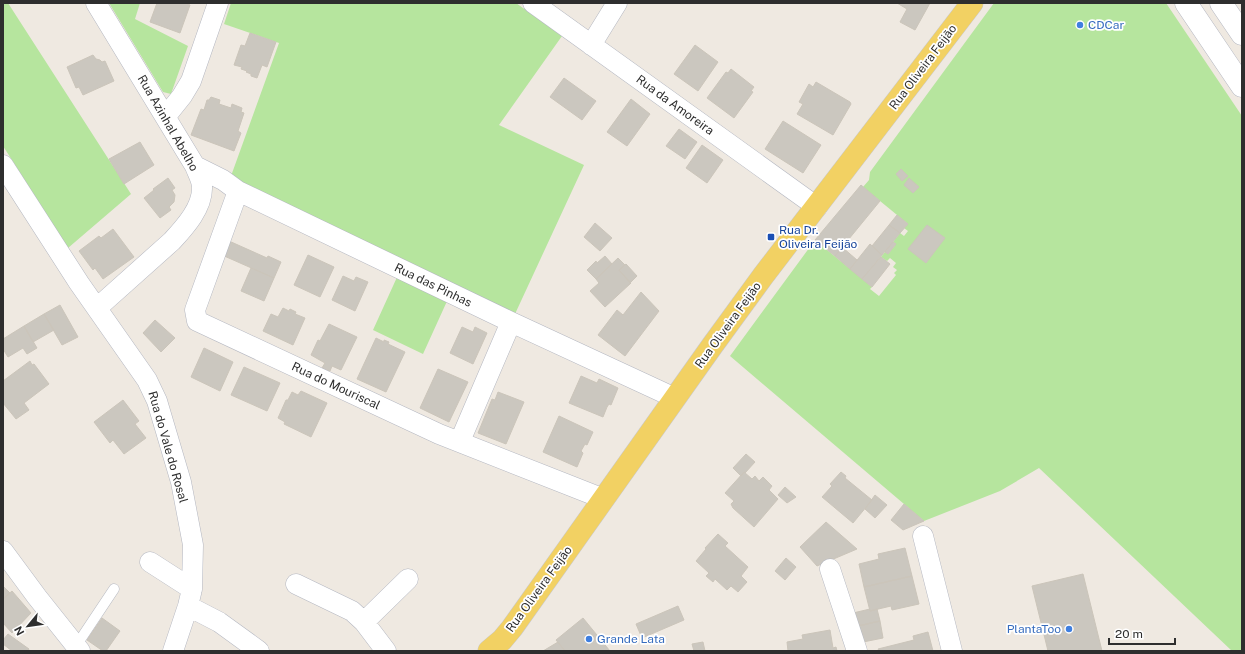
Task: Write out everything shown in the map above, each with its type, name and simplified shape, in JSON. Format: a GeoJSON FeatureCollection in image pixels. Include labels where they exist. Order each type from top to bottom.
{"type":"FeatureCollection","features":[{"type":"Feature","properties":{"kind":"main road","name":"Rua Oliveira Feijão"},"geometry":{"type":"LineString","coordinates":[[489,651],[512,628],[675,398],[759,283],[972,3]]}},
{"type":"Feature","properties":{"kind":"street","name":"Rua Azinhal Abelho"},"geometry":{"type":"LineString","coordinates":[[96,3],[195,166],[202,186],[201,198],[183,229],[172,242],[97,308]]}},
{"type":"Feature","properties":{"kind":"street"},"geometry":{"type":"LineString","coordinates":[[166,116],[182,96],[191,81],[218,3]]}},
{"type":"Feature","properties":{"kind":"street","name":"Rua da Amoreira"},"geometry":{"type":"LineString","coordinates":[[533,3],[817,207]]}},
{"type":"Feature","properties":{"kind":"street"},"geometry":{"type":"LineString","coordinates":[[591,45],[616,3]]}},
{"type":"Feature","properties":{"kind":"street"},"geometry":{"type":"LineString","coordinates":[[1186,3],[1242,86]]}},
{"type":"Feature","properties":{"kind":"street"},"geometry":{"type":"LineString","coordinates":[[1221,3],[1242,34]]}},
{"type":"Feature","properties":{"kind":"street","name":"Rua do Vale do Rosal"},"geometry":{"type":"LineString","coordinates":[[3,165],[79,283],[147,380],[157,401],[181,482],[193,545],[190,598],[172,651]]}},
{"type":"Feature","properties":{"kind":"street","name":"Rua das Pinhas"},"geometry":{"type":"LineString","coordinates":[[195,166],[223,180],[238,191],[511,322],[675,398]]}},
{"type":"Feature","properties":{"kind":"street","name":"Rua do Mouriscal"},"geometry":{"type":"LineString","coordinates":[[238,191],[194,310],[197,321],[432,430],[604,498]]}},
{"type":"Feature","properties":{"kind":"street"},"geometry":{"type":"LineString","coordinates":[[460,441],[511,322]]}},
{"type":"Feature","properties":{"kind":"street"},"geometry":{"type":"LineString","coordinates":[[923,536],[952,651]]}},
{"type":"Feature","properties":{"kind":"street"},"geometry":{"type":"LineString","coordinates":[[3,551],[37,597],[78,648]]}},
{"type":"Feature","properties":{"kind":"street"},"geometry":{"type":"LineString","coordinates":[[150,562],[219,622],[259,651]]}},
{"type":"Feature","properties":{"kind":"street"},"geometry":{"type":"LineString","coordinates":[[830,569],[857,651]]}},
{"type":"Feature","properties":{"kind":"street"},"geometry":{"type":"LineString","coordinates":[[364,622],[408,579]]}},
{"type":"Feature","properties":{"kind":"street"},"geometry":{"type":"LineString","coordinates":[[296,584],[352,610],[364,622],[386,651]]}},
{"type":"Feature","properties":{"kind":"lane"},"geometry":{"type":"LineString","coordinates":[[78,648],[114,589]]}},
{"type":"Feature","properties":{"kind":"green space"},"geometry":{"type":"Polygon","coordinates":[[[3,3],[8,3],[131,194],[68,248],[3,146],[3,3]]]}},
{"type":"Feature","properties":{"kind":"green space"},"geometry":{"type":"Polygon","coordinates":[[[109,3],[140,3],[135,19],[188,46],[171,94],[163,92],[109,3]]]}},
{"type":"Feature","properties":{"kind":"green space"},"geometry":{"type":"Polygon","coordinates":[[[231,3],[516,3],[562,36],[499,125],[584,165],[515,314],[256,194],[231,176],[279,43],[224,24],[231,3]]]}},
{"type":"Feature","properties":{"kind":"green space"},"geometry":{"type":"Polygon","coordinates":[[[994,3],[1166,3],[1242,116],[1242,651],[1232,651],[1039,468],[1000,491],[924,521],[730,356],[815,240],[872,287],[870,289],[879,296],[896,275],[894,273],[897,270],[893,267],[896,263],[890,258],[887,261],[881,257],[885,252],[888,254],[896,244],[893,242],[900,233],[904,236],[908,231],[904,228],[908,224],[863,187],[869,180],[870,172],[994,3]]]}},
{"type":"Feature","properties":{"kind":"green space"},"geometry":{"type":"Polygon","coordinates":[[[398,275],[448,299],[423,354],[373,330],[398,275]]]}},
{"type":"Feature","properties":{"kind":"building"},"geometry":{"type":"Polygon","coordinates":[[[157,3],[186,3],[190,5],[180,33],[150,22],[157,3]]]}},
{"type":"Feature","properties":{"kind":"building"},"geometry":{"type":"Polygon","coordinates":[[[897,3],[930,3],[915,30],[900,22],[907,9],[897,3]]]}},
{"type":"Feature","properties":{"kind":"building"},"geometry":{"type":"Polygon","coordinates":[[[250,33],[276,42],[267,67],[262,65],[257,78],[241,69],[242,67],[234,65],[241,45],[245,46],[250,33]]]}},
{"type":"Feature","properties":{"kind":"building"},"geometry":{"type":"Polygon","coordinates":[[[695,45],[718,62],[698,91],[674,74],[695,45]]]}},
{"type":"Feature","properties":{"kind":"building"},"geometry":{"type":"Polygon","coordinates":[[[93,55],[96,59],[102,62],[105,61],[114,81],[83,95],[79,87],[76,88],[67,67],[93,55]]]}},
{"type":"Feature","properties":{"kind":"building"},"geometry":{"type":"Polygon","coordinates":[[[731,69],[754,87],[751,91],[753,92],[734,118],[707,98],[726,72],[728,73],[731,69]]]}},
{"type":"Feature","properties":{"kind":"building"},"geometry":{"type":"Polygon","coordinates":[[[564,78],[596,101],[582,120],[550,97],[564,78]]]}},
{"type":"Feature","properties":{"kind":"building"},"geometry":{"type":"Polygon","coordinates":[[[816,82],[851,104],[833,135],[797,114],[803,104],[799,102],[809,84],[813,87],[816,82]]]}},
{"type":"Feature","properties":{"kind":"building"},"geometry":{"type":"Polygon","coordinates":[[[211,97],[220,100],[219,104],[231,108],[232,104],[242,108],[241,112],[244,113],[238,131],[241,133],[234,151],[191,135],[201,109],[204,110],[207,100],[211,97]]]}},
{"type":"Feature","properties":{"kind":"building"},"geometry":{"type":"Polygon","coordinates":[[[631,99],[650,114],[627,146],[607,132],[631,99]]]}},
{"type":"Feature","properties":{"kind":"building"},"geometry":{"type":"Polygon","coordinates":[[[783,121],[821,145],[803,173],[765,149],[783,121]]]}},
{"type":"Feature","properties":{"kind":"building"},"geometry":{"type":"Polygon","coordinates":[[[679,129],[697,142],[685,159],[666,146],[679,129]]]}},
{"type":"Feature","properties":{"kind":"building"},"geometry":{"type":"Polygon","coordinates":[[[140,142],[154,165],[124,184],[109,159],[140,142]]]}},
{"type":"Feature","properties":{"kind":"building"},"geometry":{"type":"Polygon","coordinates":[[[702,145],[723,160],[707,183],[686,168],[702,145]]]}},
{"type":"Feature","properties":{"kind":"building"},"geometry":{"type":"Polygon","coordinates":[[[901,169],[908,176],[902,181],[896,174],[901,169]]]}},
{"type":"Feature","properties":{"kind":"building"},"geometry":{"type":"Polygon","coordinates":[[[168,178],[175,188],[172,190],[175,195],[174,202],[169,207],[171,210],[160,218],[144,198],[168,178]]]}},
{"type":"Feature","properties":{"kind":"building"},"geometry":{"type":"Polygon","coordinates":[[[909,178],[919,187],[913,193],[904,185],[909,178]]]}},
{"type":"Feature","properties":{"kind":"building"},"geometry":{"type":"Polygon","coordinates":[[[861,185],[880,201],[835,256],[815,240],[861,185]]]}},
{"type":"Feature","properties":{"kind":"building"},"geometry":{"type":"Polygon","coordinates":[[[897,215],[908,224],[900,233],[889,225],[897,215]]]}},
{"type":"Feature","properties":{"kind":"building"},"geometry":{"type":"Polygon","coordinates":[[[595,223],[612,238],[600,251],[584,237],[595,223]]]}},
{"type":"Feature","properties":{"kind":"building"},"geometry":{"type":"Polygon","coordinates":[[[889,225],[900,233],[882,255],[872,246],[889,225]]]}},
{"type":"Feature","properties":{"kind":"building"},"geometry":{"type":"Polygon","coordinates":[[[927,225],[945,238],[926,263],[908,249],[927,225]]]}},
{"type":"Feature","properties":{"kind":"building"},"geometry":{"type":"Polygon","coordinates":[[[113,229],[134,257],[103,279],[95,268],[93,270],[79,251],[99,236],[101,238],[113,229]]]}},
{"type":"Feature","properties":{"kind":"building"},"geometry":{"type":"Polygon","coordinates":[[[229,241],[267,258],[268,256],[281,262],[274,278],[222,255],[229,241]]]}},
{"type":"Feature","properties":{"kind":"building"},"geometry":{"type":"Polygon","coordinates":[[[893,242],[896,244],[888,254],[885,252],[893,242]]]}},
{"type":"Feature","properties":{"kind":"building"},"geometry":{"type":"Polygon","coordinates":[[[870,244],[882,255],[862,279],[850,269],[870,244]]]}},
{"type":"Feature","properties":{"kind":"building"},"geometry":{"type":"Polygon","coordinates":[[[842,247],[857,260],[850,269],[835,256],[842,247]]]}},
{"type":"Feature","properties":{"kind":"building"},"geometry":{"type":"Polygon","coordinates":[[[308,255],[334,267],[320,297],[294,285],[308,255]]]}},
{"type":"Feature","properties":{"kind":"building"},"geometry":{"type":"Polygon","coordinates":[[[605,256],[612,264],[596,279],[587,270],[596,261],[597,263],[605,256]]]}},
{"type":"Feature","properties":{"kind":"building"},"geometry":{"type":"Polygon","coordinates":[[[881,257],[890,264],[872,287],[862,279],[881,257]]]}},
{"type":"Feature","properties":{"kind":"building"},"geometry":{"type":"Polygon","coordinates":[[[618,258],[625,265],[619,270],[631,283],[605,307],[590,291],[599,283],[596,279],[618,258]]]}},
{"type":"Feature","properties":{"kind":"building"},"geometry":{"type":"Polygon","coordinates":[[[626,264],[637,276],[630,283],[619,270],[626,264]]]}},
{"type":"Feature","properties":{"kind":"building"},"geometry":{"type":"Polygon","coordinates":[[[251,268],[274,278],[264,301],[241,291],[251,268]]]}},
{"type":"Feature","properties":{"kind":"building"},"geometry":{"type":"Polygon","coordinates":[[[343,276],[354,281],[356,277],[368,282],[355,311],[332,300],[343,276]]]}},
{"type":"Feature","properties":{"kind":"building"},"geometry":{"type":"Polygon","coordinates":[[[641,292],[659,311],[625,356],[598,335],[617,310],[623,315],[641,292]]]}},
{"type":"Feature","properties":{"kind":"building"},"geometry":{"type":"Polygon","coordinates":[[[60,305],[78,337],[62,345],[44,314],[60,305]]]}},
{"type":"Feature","properties":{"kind":"building"},"geometry":{"type":"Polygon","coordinates":[[[283,308],[289,311],[290,309],[296,312],[295,314],[305,318],[293,345],[263,331],[271,314],[278,317],[283,308]]]}},
{"type":"Feature","properties":{"kind":"building"},"geometry":{"type":"Polygon","coordinates":[[[44,314],[54,330],[33,342],[24,326],[44,314]]]}},
{"type":"Feature","properties":{"kind":"building"},"geometry":{"type":"Polygon","coordinates":[[[155,320],[175,338],[161,352],[143,333],[155,320]]]}},
{"type":"Feature","properties":{"kind":"building"},"geometry":{"type":"Polygon","coordinates":[[[329,324],[357,337],[341,370],[332,366],[330,371],[322,368],[325,363],[311,355],[318,340],[320,341],[329,324]]]}},
{"type":"Feature","properties":{"kind":"building"},"geometry":{"type":"Polygon","coordinates":[[[24,326],[37,348],[27,354],[23,348],[8,357],[3,349],[3,339],[24,326]]]}},
{"type":"Feature","properties":{"kind":"building"},"geometry":{"type":"Polygon","coordinates":[[[462,327],[473,332],[475,327],[487,333],[473,364],[450,353],[462,327]]]}},
{"type":"Feature","properties":{"kind":"building"},"geometry":{"type":"Polygon","coordinates":[[[376,338],[384,342],[384,340],[389,342],[388,344],[405,352],[386,392],[357,379],[376,338]]]}},
{"type":"Feature","properties":{"kind":"building"},"geometry":{"type":"Polygon","coordinates":[[[204,348],[233,362],[220,391],[191,377],[204,348]]]}},
{"type":"Feature","properties":{"kind":"building"},"geometry":{"type":"Polygon","coordinates":[[[30,361],[49,384],[24,403],[29,410],[16,419],[3,403],[3,381],[30,361]]]}},
{"type":"Feature","properties":{"kind":"building"},"geometry":{"type":"Polygon","coordinates":[[[244,367],[280,383],[267,411],[231,395],[244,367]]]}},
{"type":"Feature","properties":{"kind":"building"},"geometry":{"type":"Polygon","coordinates":[[[438,369],[468,382],[449,422],[420,408],[438,369]]]}},
{"type":"Feature","properties":{"kind":"building"},"geometry":{"type":"Polygon","coordinates":[[[581,376],[597,383],[599,379],[618,388],[611,405],[609,404],[607,407],[603,417],[569,403],[581,376]]]}},
{"type":"Feature","properties":{"kind":"building"},"geometry":{"type":"Polygon","coordinates":[[[301,391],[327,403],[311,437],[284,424],[285,422],[278,418],[286,400],[288,400],[292,392],[298,395],[301,391]]]}},
{"type":"Feature","properties":{"kind":"building"},"geometry":{"type":"Polygon","coordinates":[[[498,392],[524,402],[506,444],[478,433],[492,399],[495,400],[498,392]]]}},
{"type":"Feature","properties":{"kind":"building"},"geometry":{"type":"Polygon","coordinates":[[[123,400],[139,421],[135,424],[146,438],[124,454],[113,440],[110,443],[94,422],[123,400]]]}},
{"type":"Feature","properties":{"kind":"building"},"geometry":{"type":"Polygon","coordinates":[[[559,416],[593,432],[587,445],[585,444],[581,451],[583,453],[577,467],[543,452],[559,416]]]}},
{"type":"Feature","properties":{"kind":"building"},"geometry":{"type":"Polygon","coordinates":[[[746,454],[755,462],[741,476],[733,468],[746,454]]]}},
{"type":"Feature","properties":{"kind":"building"},"geometry":{"type":"Polygon","coordinates":[[[744,472],[752,479],[755,476],[759,481],[763,477],[772,486],[769,490],[778,499],[754,527],[733,508],[731,504],[734,501],[725,493],[744,472]]]}},
{"type":"Feature","properties":{"kind":"building"},"geometry":{"type":"Polygon","coordinates":[[[841,472],[846,476],[845,478],[872,500],[853,523],[822,497],[832,486],[830,484],[841,472]]]}},
{"type":"Feature","properties":{"kind":"building"},"geometry":{"type":"Polygon","coordinates":[[[785,487],[796,497],[787,503],[778,495],[785,487]]]}},
{"type":"Feature","properties":{"kind":"building"},"geometry":{"type":"Polygon","coordinates":[[[875,495],[887,505],[875,518],[865,509],[875,495]]]}},
{"type":"Feature","properties":{"kind":"building"},"geometry":{"type":"Polygon","coordinates":[[[904,504],[924,521],[903,530],[891,520],[904,504]]]}},
{"type":"Feature","properties":{"kind":"building"},"geometry":{"type":"Polygon","coordinates":[[[826,522],[857,549],[817,566],[800,547],[826,522]]]}},
{"type":"Feature","properties":{"kind":"building"},"geometry":{"type":"Polygon","coordinates":[[[718,534],[728,543],[725,546],[748,567],[741,576],[747,582],[738,592],[731,586],[727,590],[715,579],[713,582],[706,576],[709,573],[696,561],[706,549],[705,548],[718,534]]]}},
{"type":"Feature","properties":{"kind":"building"},"geometry":{"type":"Polygon","coordinates":[[[905,548],[912,576],[864,587],[859,564],[879,559],[878,554],[905,548]]]}},
{"type":"Feature","properties":{"kind":"building"},"geometry":{"type":"Polygon","coordinates":[[[786,558],[796,567],[785,580],[775,571],[786,558]]]}},
{"type":"Feature","properties":{"kind":"building"},"geometry":{"type":"Polygon","coordinates":[[[1083,574],[1102,651],[1048,651],[1032,586],[1083,574]]]}},
{"type":"Feature","properties":{"kind":"building"},"geometry":{"type":"Polygon","coordinates":[[[912,576],[919,604],[892,610],[891,606],[870,611],[864,587],[912,576]]]}},
{"type":"Feature","properties":{"kind":"building"},"geometry":{"type":"Polygon","coordinates":[[[3,586],[10,593],[3,599],[3,586]]]}},
{"type":"Feature","properties":{"kind":"building"},"geometry":{"type":"Polygon","coordinates":[[[12,591],[31,613],[12,633],[3,623],[3,599],[12,591]]]}},
{"type":"Feature","properties":{"kind":"building"},"geometry":{"type":"Polygon","coordinates":[[[678,606],[684,620],[642,638],[636,624],[678,606]]]}},
{"type":"Feature","properties":{"kind":"building"},"geometry":{"type":"Polygon","coordinates":[[[870,609],[870,611],[877,609],[880,621],[858,626],[853,613],[870,609]]]}},
{"type":"Feature","properties":{"kind":"building"},"geometry":{"type":"Polygon","coordinates":[[[102,618],[120,631],[106,651],[103,651],[87,640],[102,618]]]}},
{"type":"Feature","properties":{"kind":"building"},"geometry":{"type":"Polygon","coordinates":[[[583,618],[610,651],[565,651],[556,640],[583,618]]]}},
{"type":"Feature","properties":{"kind":"building"},"geometry":{"type":"Polygon","coordinates":[[[880,621],[883,638],[863,642],[858,626],[880,621]]]}},
{"type":"Feature","properties":{"kind":"building"},"geometry":{"type":"Polygon","coordinates":[[[830,630],[833,648],[836,647],[837,651],[788,651],[787,642],[803,639],[802,635],[830,630]]]}},
{"type":"Feature","properties":{"kind":"building"},"geometry":{"type":"Polygon","coordinates":[[[928,632],[933,651],[879,651],[878,649],[914,640],[913,636],[928,632]]]}},
{"type":"Feature","properties":{"kind":"building"},"geometry":{"type":"Polygon","coordinates":[[[8,634],[29,649],[28,651],[12,651],[3,644],[3,640],[8,634]]]}},
{"type":"Feature","properties":{"kind":"building"},"geometry":{"type":"Polygon","coordinates":[[[558,642],[565,651],[543,651],[558,642]]]}},
{"type":"Feature","properties":{"kind":"building"},"geometry":{"type":"Polygon","coordinates":[[[703,642],[705,651],[694,651],[692,644],[703,642]]]}},
{"type":"Feature","properties":{"kind":"place","name":"CDCar"},"geometry":{"type":"Point","coordinates":[1080,25]}},
{"type":"Feature","properties":{"kind":"place","name":"Rua Dr. Oliveira Feijão"},"geometry":{"type":"Point","coordinates":[771,237]}},
{"type":"Feature","properties":{"kind":"place","name":"PlantaToo"},"geometry":{"type":"Point","coordinates":[1069,629]}},
{"type":"Feature","properties":{"kind":"place","name":"Grande Lata"},"geometry":{"type":"Point","coordinates":[589,639]}}]}
